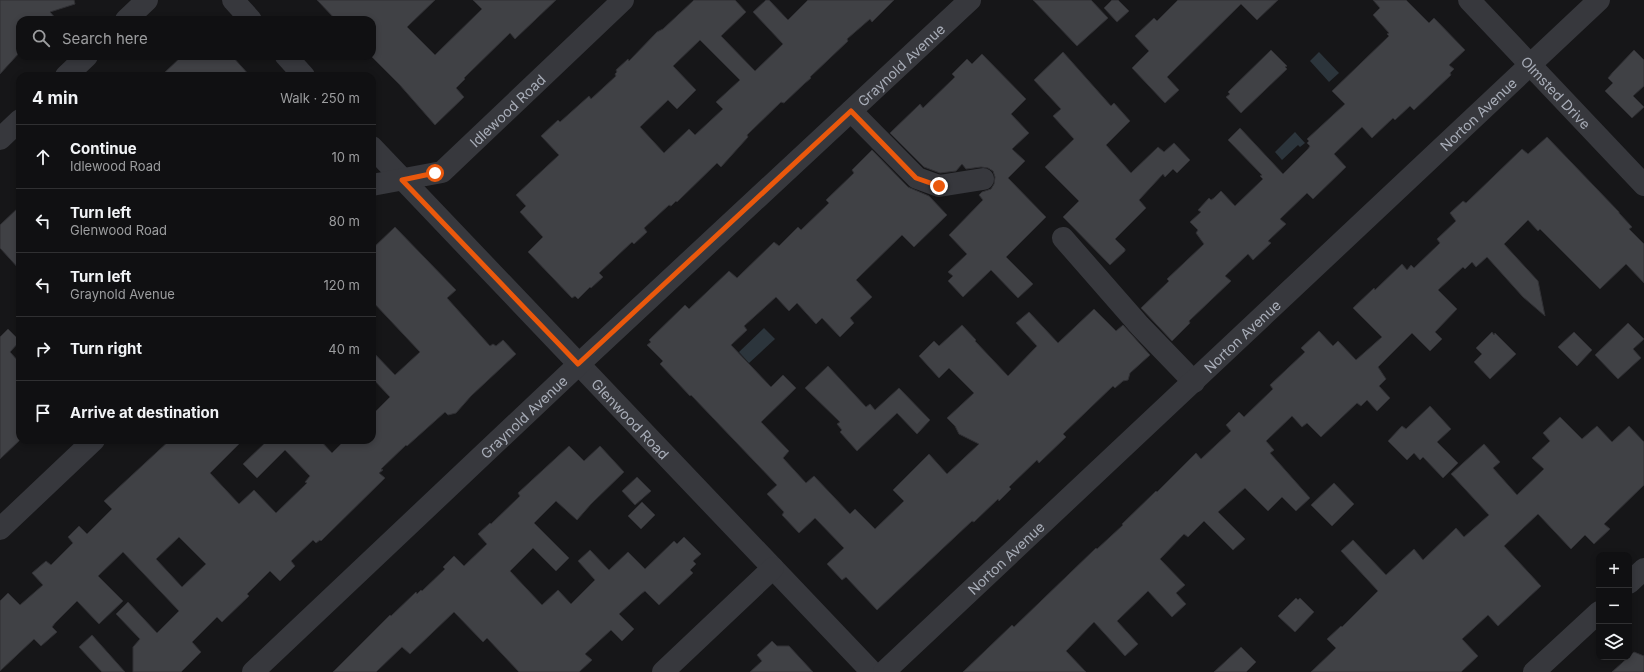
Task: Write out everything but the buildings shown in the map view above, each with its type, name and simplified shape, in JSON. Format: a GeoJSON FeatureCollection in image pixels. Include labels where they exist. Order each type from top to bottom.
{"type":"FeatureCollection","features":[{"type":"Feature","properties":{"kind":"street"},"geometry":{"type":"LineString","coordinates":[[130,16],[147,0]]}},
{"type":"Feature","properties":{"kind":"street"},"geometry":{"type":"LineString","coordinates":[[232,0],[247,16]]}},
{"type":"Feature","properties":{"kind":"street","name":"Idlewood Road"},"geometry":{"type":"LineString","coordinates":[[376,184],[442,172],[623,0]]}},
{"type":"Feature","properties":{"kind":"street","name":"Graynold Avenue"},"geometry":{"type":"LineString","coordinates":[[253,672],[578,364],[970,0]]}},
{"type":"Feature","properties":{"kind":"street","name":"Olmsted Drive"},"geometry":{"type":"LineString","coordinates":[[1469,0],[1644,185]]}},
{"type":"Feature","properties":{"kind":"street","name":"Norton Avenue"},"geometry":{"type":"LineString","coordinates":[[884,672],[1599,0]]}},
{"type":"Feature","properties":{"kind":"street"},"geometry":{"type":"LineString","coordinates":[[70,72],[84,60]]}},
{"type":"Feature","properties":{"kind":"street"},"geometry":{"type":"LineString","coordinates":[[290,60],[300,72]]}},
{"type":"Feature","properties":{"kind":"street"},"geometry":{"type":"LineString","coordinates":[[851,111],[916,178],[939,186],[982,180]]}},
{"type":"Feature","properties":{"kind":"street"},"geometry":{"type":"LineString","coordinates":[[0,139],[16,124]]}},
{"type":"Feature","properties":{"kind":"street","name":"Glenwood Road"},"geometry":{"type":"LineString","coordinates":[[376,151],[872,672]]}},
{"type":"Feature","properties":{"kind":"street"},"geometry":{"type":"LineString","coordinates":[[1063,238],[1140,326],[1194,382]]}},
{"type":"Feature","properties":{"kind":"street"},"geometry":{"type":"LineString","coordinates":[[0,529],[90,444]]}},
{"type":"Feature","properties":{"kind":"street"},"geometry":{"type":"LineString","coordinates":[[663,672],[773,568]]}},
{"type":"Feature","properties":{"kind":"street"},"geometry":{"type":"LineString","coordinates":[[1632,580],[1644,569]]}},
{"type":"Feature","properties":{"kind":"street"},"geometry":{"type":"LineString","coordinates":[[1534,672],[1596,615]]}},
{"type":"Feature","properties":{"kind":"shaded area"},"geometry":{"type":"Polygon","coordinates":[[[1319,52],[1339,73],[1329,82],[1310,61],[1319,52]]]}},
{"type":"Feature","properties":{"kind":"shaded area"},"geometry":{"type":"Polygon","coordinates":[[[1295,132],[1305,143],[1300,147],[1298,145],[1282,160],[1275,152],[1295,132]]]}},
{"type":"Feature","properties":{"kind":"shaded area"},"geometry":{"type":"Polygon","coordinates":[[[764,328],[775,339],[749,363],[739,352],[764,328]]]}},
{"type":"Feature","properties":{"kind":"route"},"geometry":{"type":"LineString","coordinates":[[435,173],[402,180],[578,364],[851,111],[916,178],[939,186]]}}]}
